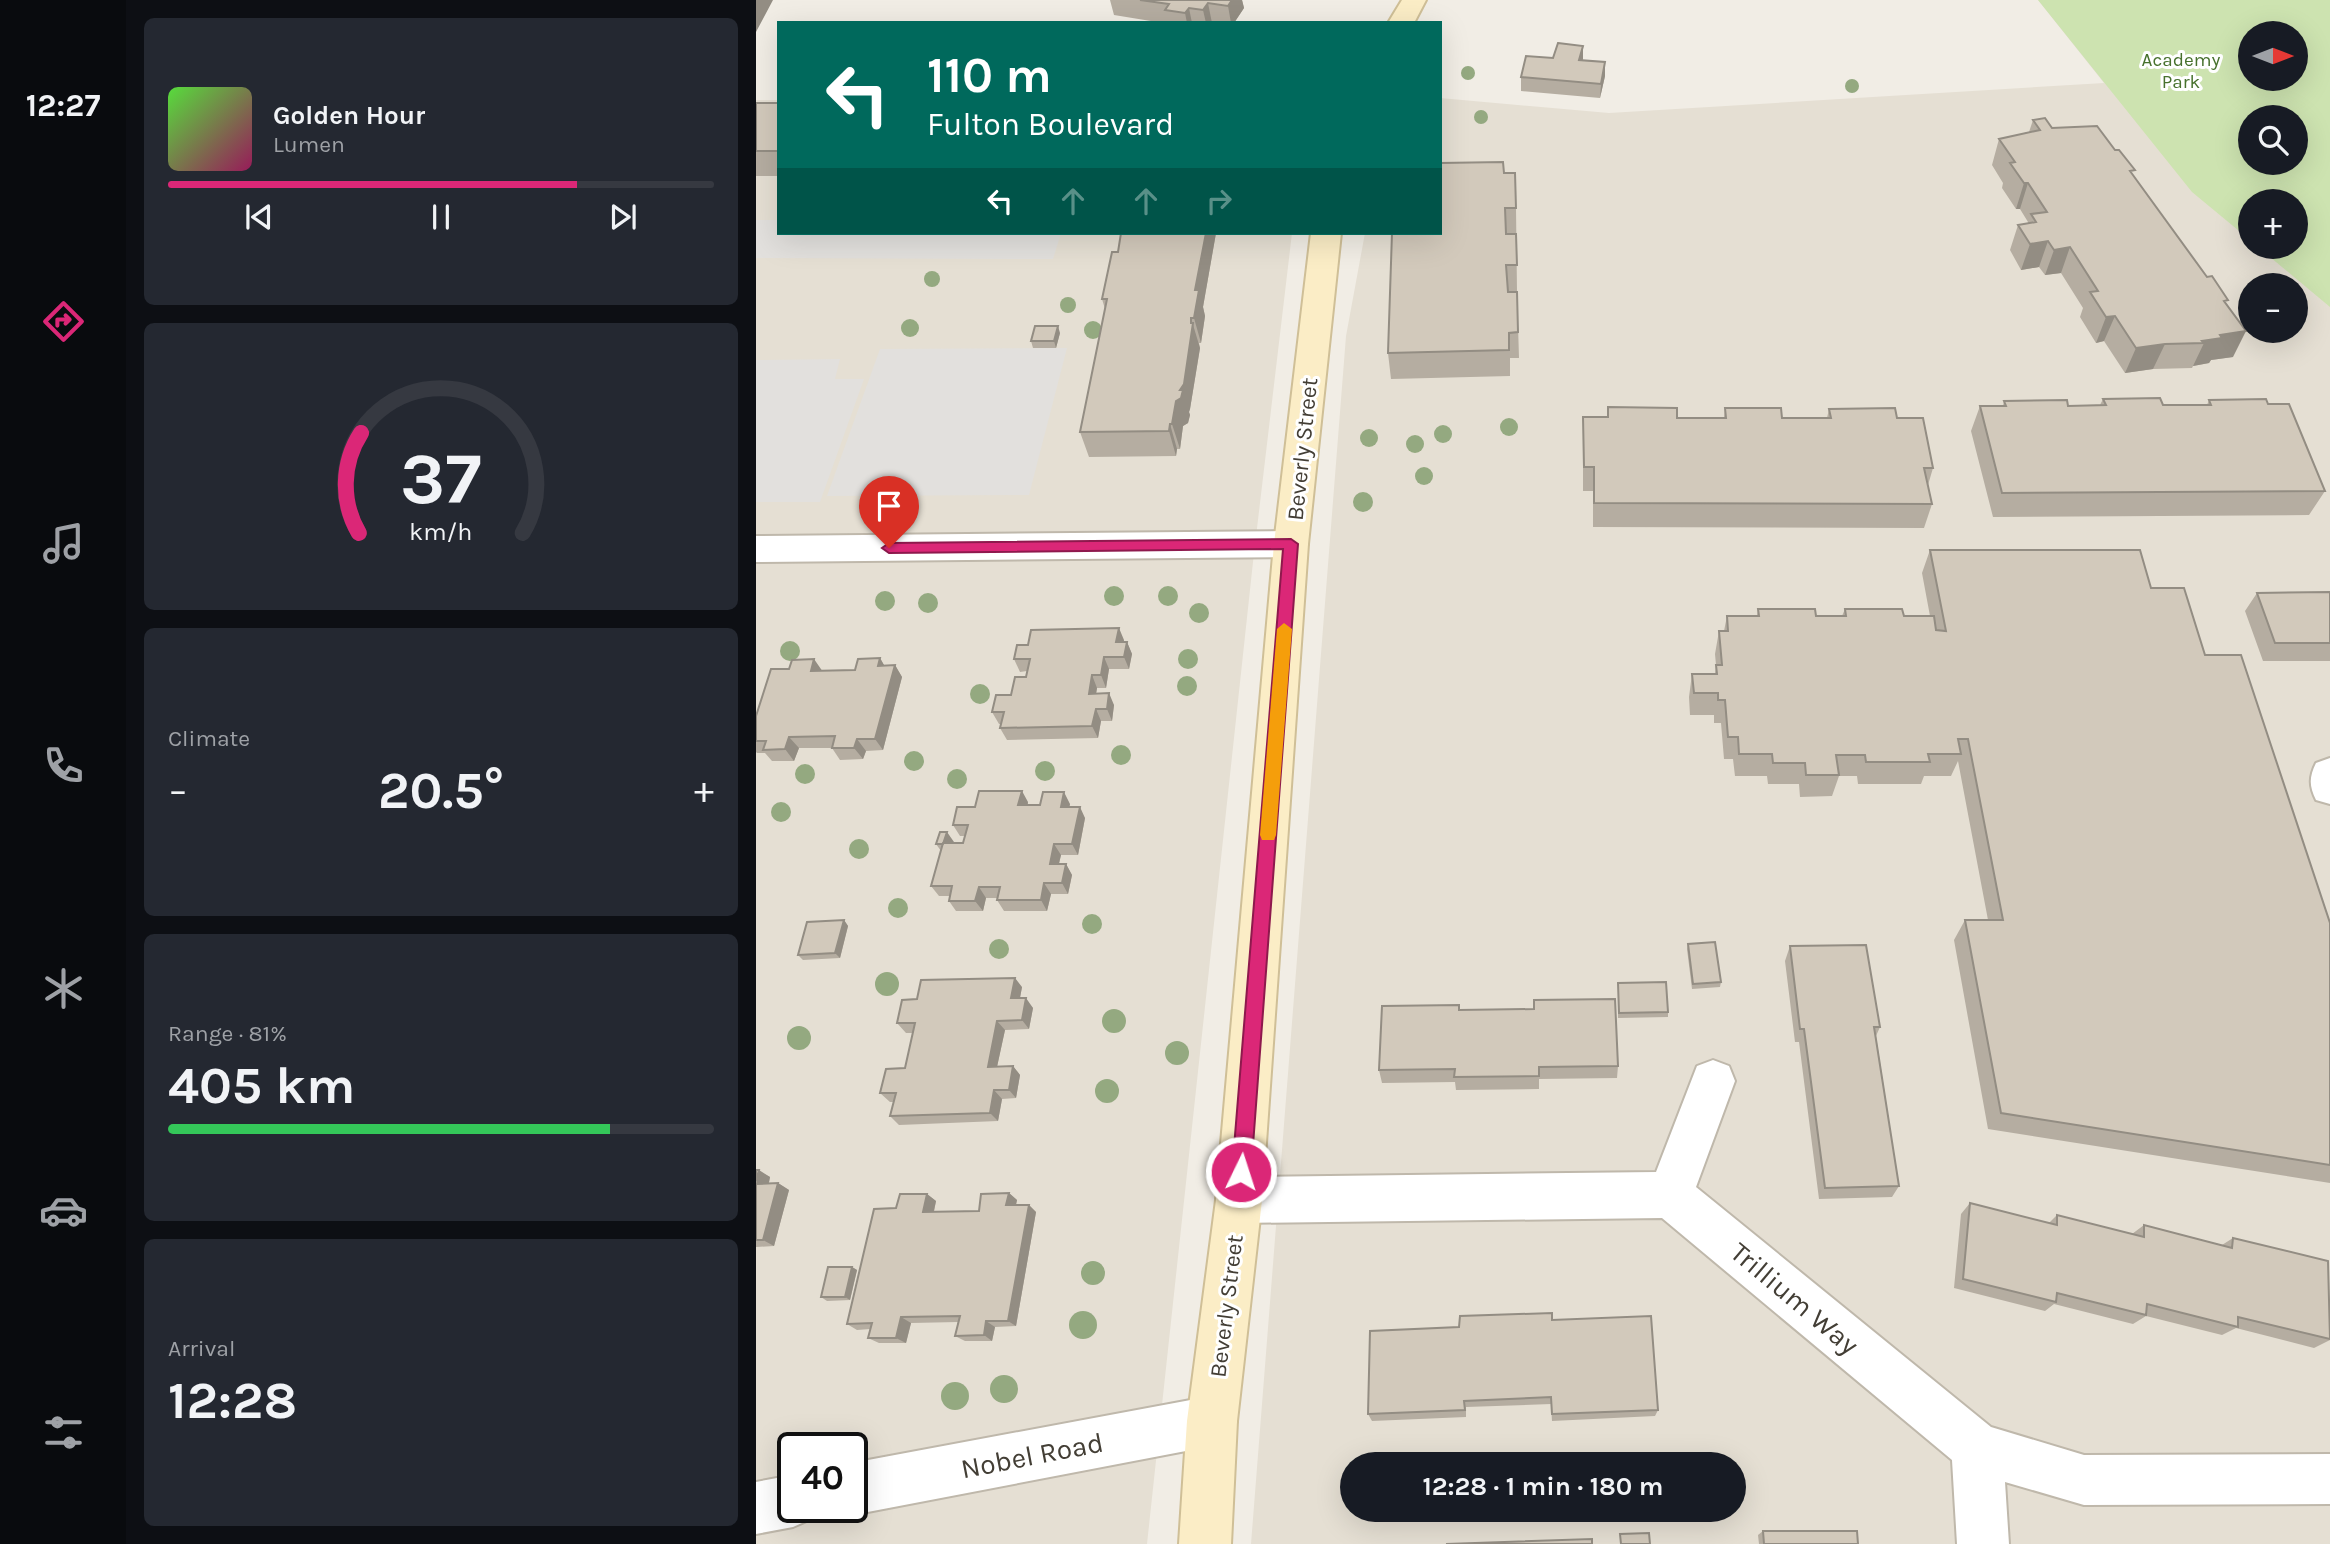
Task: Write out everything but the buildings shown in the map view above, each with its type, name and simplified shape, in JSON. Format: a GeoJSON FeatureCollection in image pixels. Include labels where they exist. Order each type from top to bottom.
{"type":"FeatureCollection","features":[{"type":"Feature","properties":{"kind":"street"},"geometry":{"type":"LineString","coordinates":[[1402,21],[1414,0]]}},
{"type":"Feature","properties":{"kind":"street","name":"Beverly Street"},"geometry":{"type":"LineString","coordinates":[[1205,1544],[1212,1421],[1239,1200],[1291,544],[1326,235]]}},
{"type":"Feature","properties":{"kind":"street"},"geometry":{"type":"LineString","coordinates":[[756,549],[1291,544]]}},
{"type":"Feature","properties":{"kind":"street"},"geometry":{"type":"LineString","coordinates":[[2330,774],[2330,788]]}},
{"type":"Feature","properties":{"kind":"street"},"geometry":{"type":"LineString","coordinates":[[1239,1200],[1670,1195],[1713,1081]]}},
{"type":"Feature","properties":{"kind":"street","name":"Trillium Way"},"geometry":{"type":"LineString","coordinates":[[1670,1195],[1977,1448],[2084,1480],[2330,1479]]}},
{"type":"Feature","properties":{"kind":"street","name":"Nobel Road"},"geometry":{"type":"LineString","coordinates":[[868,1486],[1212,1421]]}},
{"type":"Feature","properties":{"kind":"street"},"geometry":{"type":"LineString","coordinates":[[1977,1448],[1983,1544]]}},
{"type":"Feature","properties":{"kind":"street"},"geometry":{"type":"LineString","coordinates":[[756,1508],[777,1504]]}},
{"type":"Feature","properties":{"kind":"shaded area"},"geometry":{"type":"Polygon","coordinates":[[[2038,0],[2330,0],[2330,1544],[1251,1544],[1346,336],[1365,235],[1442,235],[1442,98],[1609,113],[2104,83],[2038,0]]]}},
{"type":"Feature","properties":{"kind":"shaded area"},"geometry":{"type":"Polygon","coordinates":[[[756,100],[777,100],[777,235],[1292,235],[1253,562],[1147,1544],[756,1544],[756,100]]]}},
{"type":"Feature","properties":{"kind":"shaded area"},"geometry":{"type":"Polygon","coordinates":[[[756,220],[777,220],[777,235],[1060,235],[1053,259],[756,258],[756,220]]]}},
{"type":"Feature","properties":{"kind":"shaded area"},"geometry":{"type":"Polygon","coordinates":[[[1067,348],[1029,495],[827,496],[880,349],[1067,348]]]}},
{"type":"Feature","properties":{"kind":"shaded area"},"geometry":{"type":"Polygon","coordinates":[[[840,359],[835,379],[864,379],[820,502],[756,502],[756,360],[840,359]]]}},
{"type":"Feature","properties":{"kind":"green space","name":"Academy Park"},"geometry":{"type":"Polygon","coordinates":[[[2038,0],[2330,0],[2330,307],[2308,289],[2308,273],[2289,273],[2272,259],[2308,259],[2308,189],[2238,189],[2238,230],[2192,192],[2038,0]]]}},
{"type":"Feature","properties":{"kind":"slow traffic"},"geometry":{"type":"LineString","coordinates":[[1268,835],[1284,629]]}},
{"type":"Feature","properties":{"kind":"route"},"geometry":{"type":"LineString","coordinates":[[889,548],[1291,544],[1241,1172]]}}]}
